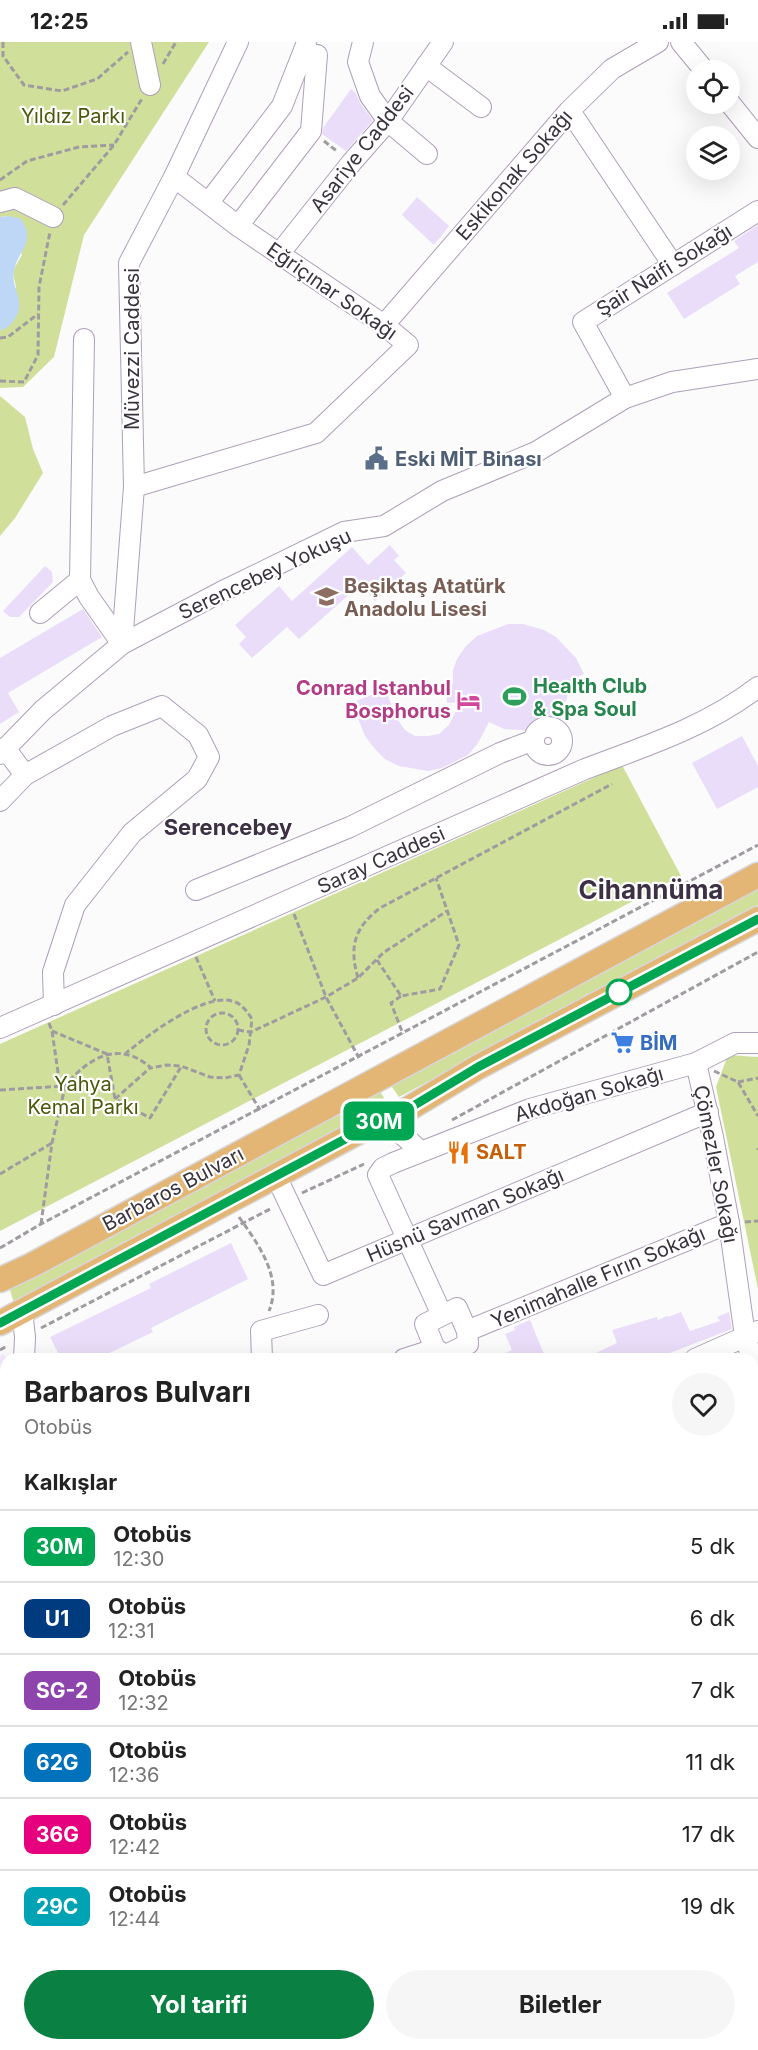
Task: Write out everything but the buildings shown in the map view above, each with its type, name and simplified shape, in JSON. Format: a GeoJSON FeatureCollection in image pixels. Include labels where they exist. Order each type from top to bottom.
{"type":"FeatureCollection","features":[{"type":"Feature","properties":{"kind":"main road","name":"Barbaros Bulvarı"},"geometry":{"type":"LineString","coordinates":[[0,1280],[32,1265],[758,875]]}},
{"type":"Feature","properties":{"kind":"main road","name":"Barbaros Bulvarı"},"geometry":{"type":"LineString","coordinates":[[0,1323],[11,1307],[276,1176],[379,1121],[403,1112],[478,1067],[758,919]]}},
{"type":"Feature","properties":{"kind":"main road"},"geometry":{"type":"LineString","coordinates":[[0,1261],[32,1265]]}},
{"type":"Feature","properties":{"kind":"street"},"geometry":{"type":"LineString","coordinates":[[141,42],[150,85]]}},
{"type":"Feature","properties":{"kind":"street","name":"Müvezzi Caddesi"},"geometry":{"type":"LineString","coordinates":[[122,644],[134,487],[129,263],[174,177],[238,42]]}},
{"type":"Feature","properties":{"kind":"street"},"geometry":{"type":"LineString","coordinates":[[363,42],[358,62],[370,96],[388,121],[427,154]]}},
{"type":"Feature","properties":{"kind":"street","name":"Eskikonak Sokağı"},"geometry":{"type":"LineString","coordinates":[[384,325],[570,111],[612,69],[658,42]]}},
{"type":"Feature","properties":{"kind":"street"},"geometry":{"type":"LineString","coordinates":[[681,42],[696,60]]}},
{"type":"Feature","properties":{"kind":"street","name":"Asariye Caddesi"},"geometry":{"type":"LineString","coordinates":[[279,254],[351,162],[388,121],[426,66],[437,44]]}},
{"type":"Feature","properties":{"kind":"street"},"geometry":{"type":"LineString","coordinates":[[209,202],[282,106],[311,50],[311,131],[238,226]]}},
{"type":"Feature","properties":{"kind":"street"},"geometry":{"type":"LineString","coordinates":[[426,66],[481,107]]}},
{"type":"Feature","properties":{"kind":"street"},"geometry":{"type":"LineString","coordinates":[[570,111],[673,265]]}},
{"type":"Feature","properties":{"kind":"street"},"geometry":{"type":"LineString","coordinates":[[739,114],[758,138]]}},
{"type":"Feature","properties":{"kind":"street","name":"Eğriçınar Sokağı"},"geometry":{"type":"LineString","coordinates":[[134,487],[316,433],[408,345],[384,325],[238,226],[174,177]]}},
{"type":"Feature","properties":{"kind":"street"},"geometry":{"type":"LineString","coordinates":[[0,202],[15,198],[53,217]]}},
{"type":"Feature","properties":{"kind":"street","name":"Şair Naifi Sokağı"},"geometry":{"type":"LineString","coordinates":[[625,398],[583,322],[758,211]]}},
{"type":"Feature","properties":{"kind":"street"},"geometry":{"type":"LineString","coordinates":[[84,339],[80,580],[88,597],[122,644]]}},
{"type":"Feature","properties":{"kind":"street","name":"Serencebey Yokuşu"},"geometry":{"type":"LineString","coordinates":[[2,751],[43,710],[122,644],[221,592],[344,532],[384,526],[442,490],[536,452],[625,398],[672,382],[758,369]]}},
{"type":"Feature","properties":{"kind":"street"},"geometry":{"type":"LineString","coordinates":[[40,613],[80,580]]}},
{"type":"Feature","properties":{"kind":"street","name":"Saray Caddesi"},"geometry":{"type":"LineString","coordinates":[[0,1028],[51,1014],[191,944],[567,777],[704,722],[758,687]]}},
{"type":"Feature","properties":{"kind":"street"},"geometry":{"type":"LineString","coordinates":[[0,801],[25,775],[112,726],[162,706],[198,735],[209,757],[197,779],[132,833],[75,905],[53,972],[51,1014]]}},
{"type":"Feature","properties":{"kind":"street"},"geometry":{"type":"LineString","coordinates":[[196,890],[350,827],[500,753],[526,743],[534,743],[536,734],[548,727],[560,734],[562,742],[559,751],[555,753],[567,777]]}},
{"type":"Feature","properties":{"kind":"street"},"geometry":{"type":"LineString","coordinates":[[2,751],[25,775]]}},
{"type":"Feature","properties":{"kind":"street","name":"Akdoğan Sokağı"},"geometry":{"type":"LineString","coordinates":[[407,1239],[378,1175],[383,1168],[420,1151],[530,1109],[696,1063],[735,1043],[758,1043]]}},
{"type":"Feature","properties":{"kind":"street","name":"Çömezler Sokağı"},"geometry":{"type":"LineString","coordinates":[[696,1063],[708,1112],[751,1334],[752,1353]]}},
{"type":"Feature","properties":{"kind":"street","name":"Hüsnü Savman Sokağı"},"geometry":{"type":"LineString","coordinates":[[276,1176],[323,1275],[708,1112]]}},
{"type":"Feature","properties":{"kind":"street"},"geometry":{"type":"LineString","coordinates":[[379,1121],[404,1136],[420,1151]]}},
{"type":"Feature","properties":{"kind":"street","name":"Yenimahalle Fırın Sokağı"},"geometry":{"type":"LineString","coordinates":[[467,1331],[729,1223]]}},
{"type":"Feature","properties":{"kind":"street"},"geometry":{"type":"LineString","coordinates":[[407,1239],[442,1315]]}},
{"type":"Feature","properties":{"kind":"street"},"geometry":{"type":"LineString","coordinates":[[11,1307],[25,1337],[24,1353]]}},
{"type":"Feature","properties":{"kind":"street"},"geometry":{"type":"LineString","coordinates":[[442,1353],[435,1349],[425,1324],[457,1308],[467,1331],[468,1344],[461,1353]]}},
{"type":"Feature","properties":{"kind":"street"},"geometry":{"type":"LineString","coordinates":[[262,1353],[261,1331],[318,1315]]}},
{"type":"Feature","properties":{"kind":"street"},"geometry":{"type":"LineString","coordinates":[[708,1353],[751,1334]]}},
{"type":"Feature","properties":{"kind":"street"},"geometry":{"type":"LineString","coordinates":[[423,1353],[435,1349]]}},
{"type":"Feature","properties":{"kind":"path"},"geometry":{"type":"LineString","coordinates":[[3,42],[3,56],[24,85],[62,90],[97,79],[141,42]]}},
{"type":"Feature","properties":{"kind":"path"},"geometry":{"type":"LineString","coordinates":[[0,381],[24,382],[38,355],[39,287],[53,217],[114,145],[176,42]]}},
{"type":"Feature","properties":{"kind":"path"},"geometry":{"type":"LineString","coordinates":[[311,131],[351,162]]}},
{"type":"Feature","properties":{"kind":"path"},"geometry":{"type":"LineString","coordinates":[[0,180],[27,161],[80,147],[114,145]]}},
{"type":"Feature","properties":{"kind":"path"},"geometry":{"type":"LineString","coordinates":[[0,338],[8,337],[39,314]]}},
{"type":"Feature","properties":{"kind":"path"},"geometry":{"type":"LineString","coordinates":[[358,978],[353,947],[357,933],[367,918],[380,908],[612,784]]}},
{"type":"Feature","properties":{"kind":"path"},"geometry":{"type":"LineString","coordinates":[[0,1248],[41,1224],[359,1058],[758,845]]}},
{"type":"Feature","properties":{"kind":"path"},"geometry":{"type":"LineString","coordinates":[[403,1034],[391,1003],[401,996],[440,989],[459,945],[436,878]]}},
{"type":"Feature","properties":{"kind":"path"},"geometry":{"type":"LineString","coordinates":[[289,901],[327,997],[359,1058]]}},
{"type":"Feature","properties":{"kind":"path"},"geometry":{"type":"LineString","coordinates":[[238,1030],[251,1032],[327,997],[358,978],[383,953],[447,911]]}},
{"type":"Feature","properties":{"kind":"path"},"geometry":{"type":"LineString","coordinates":[[191,944],[215,1001]]}},
{"type":"Feature","properties":{"kind":"path"},"geometry":{"type":"LineString","coordinates":[[450,1121],[758,952]]}},
{"type":"Feature","properties":{"kind":"path"},"geometry":{"type":"LineString","coordinates":[[376,960],[401,996]]}},
{"type":"Feature","properties":{"kind":"path"},"geometry":{"type":"LineString","coordinates":[[126,1053],[171,1021],[195,1008],[215,1001],[231,1000],[244,1007],[252,1019],[249,1045],[239,1075],[260,1110]]}},
{"type":"Feature","properties":{"kind":"path"},"geometry":{"type":"LineString","coordinates":[[224,1012],[234,1018],[238,1030],[232,1042],[222,1045],[212,1042],[205,1028],[206,1022],[214,1014],[224,1012]]}},
{"type":"Feature","properties":{"kind":"path"},"geometry":{"type":"LineString","coordinates":[[41,1224],[62,1086],[51,1014]]}},
{"type":"Feature","properties":{"kind":"path"},"geometry":{"type":"LineString","coordinates":[[52,1031],[107,1054]]}},
{"type":"Feature","properties":{"kind":"path"},"geometry":{"type":"LineString","coordinates":[[0,1090],[62,1086],[91,1062],[107,1054],[126,1053],[141,1059],[150,1068]]}},
{"type":"Feature","properties":{"kind":"path"},"geometry":{"type":"LineString","coordinates":[[107,1054],[116,1099],[150,1118],[181,1066]]}},
{"type":"Feature","properties":{"kind":"path"},"geometry":{"type":"LineString","coordinates":[[366,1054],[370,1059]]}},
{"type":"Feature","properties":{"kind":"path"},"geometry":{"type":"LineString","coordinates":[[696,1063],[738,1082],[758,1116]]}},
{"type":"Feature","properties":{"kind":"path"},"geometry":{"type":"LineString","coordinates":[[116,1099],[150,1068],[166,1065],[181,1066],[210,1077],[225,1078],[239,1075]]}},
{"type":"Feature","properties":{"kind":"path"},"geometry":{"type":"LineString","coordinates":[[738,1082],[758,1078]]}},
{"type":"Feature","properties":{"kind":"path"},"geometry":{"type":"LineString","coordinates":[[0,1174],[52,1143]]}},
{"type":"Feature","properties":{"kind":"path"},"geometry":{"type":"LineString","coordinates":[[32,1333],[287,1200],[374,1159]]}},
{"type":"Feature","properties":{"kind":"path"},"geometry":{"type":"LineString","coordinates":[[228,1200],[263,1251],[273,1281],[273,1301],[261,1331]]}},
{"type":"Feature","properties":{"kind":"green space","name":"Yıldız Parkı"},"geometry":{"type":"Polygon","coordinates":[[[0,42],[209,42],[84,235],[54,357],[23,387],[0,388],[0,330],[2,330],[16,287],[13,274],[15,267],[22,255],[9,216],[0,217],[0,42]]]}},
{"type":"Feature","properties":{"kind":"green space"},"geometry":{"type":"Polygon","coordinates":[[[0,396],[25,417],[33,449],[43,473],[15,518],[0,536],[0,396]]]}},
{"type":"Feature","properties":{"kind":"green space","name":"Yahya Kemal Parkı"},"geometry":{"type":"Polygon","coordinates":[[[622,765],[681,876],[0,1231],[0,1044],[622,765]]]}},
{"type":"Feature","properties":{"kind":"green space"},"geometry":{"type":"Polygon","coordinates":[[[758,888],[758,905],[399,1097],[390,1084],[758,888]]]}},
{"type":"Feature","properties":{"kind":"green space"},"geometry":{"type":"Polygon","coordinates":[[[728,1055],[758,1057],[758,1289],[716,1087],[728,1055]]]}},
{"type":"Feature","properties":{"kind":"green space"},"geometry":{"type":"Polygon","coordinates":[[[379,1090],[388,1104],[14,1303],[9,1287],[379,1090]]]}},
{"type":"Feature","properties":{"kind":"water"},"geometry":{"type":"Polygon","coordinates":[[[9,216],[21,219],[27,234],[27,241],[16,264],[13,277],[19,301],[18,313],[10,326],[0,330],[0,217],[9,216]]]}},
{"type":"Feature","properties":{"kind":"bus line","name":"30M"},"geometry":{"type":"LineString","coordinates":[[0,1323],[228,1200],[379,1121],[403,1112],[478,1067],[758,919]]}},
{"type":"Feature","properties":{"kind":"place","name":"Eski MİT Binası"},"geometry":{"type":"Point","coordinates":[377,459]}},
{"type":"Feature","properties":{"kind":"place","name":"Beşiktaş Atatürk Anadolu Lisesi"},"geometry":{"type":"Point","coordinates":[326,597]}},
{"type":"Feature","properties":{"kind":"place","name":"Health Club & Spa Soul"},"geometry":{"type":"Point","coordinates":[515,697]}},
{"type":"Feature","properties":{"kind":"place","name":"Conrad Istanbul Bosphorus"},"geometry":{"type":"Point","coordinates":[469,700]}},
{"type":"Feature","properties":{"kind":"place","name":"BİM"},"geometry":{"type":"Point","coordinates":[622,1043]}},
{"type":"Feature","properties":{"kind":"place","name":"SALT"},"geometry":{"type":"Point","coordinates":[458,1152]}},
{"type":"Feature","properties":{"kind":"district","name":"Serencebey"},"geometry":{"type":"Point","coordinates":[228,827]}},
{"type":"Feature","properties":{"kind":"district","name":"Cihannüma"},"geometry":{"type":"Point","coordinates":[651,890]}}]}
